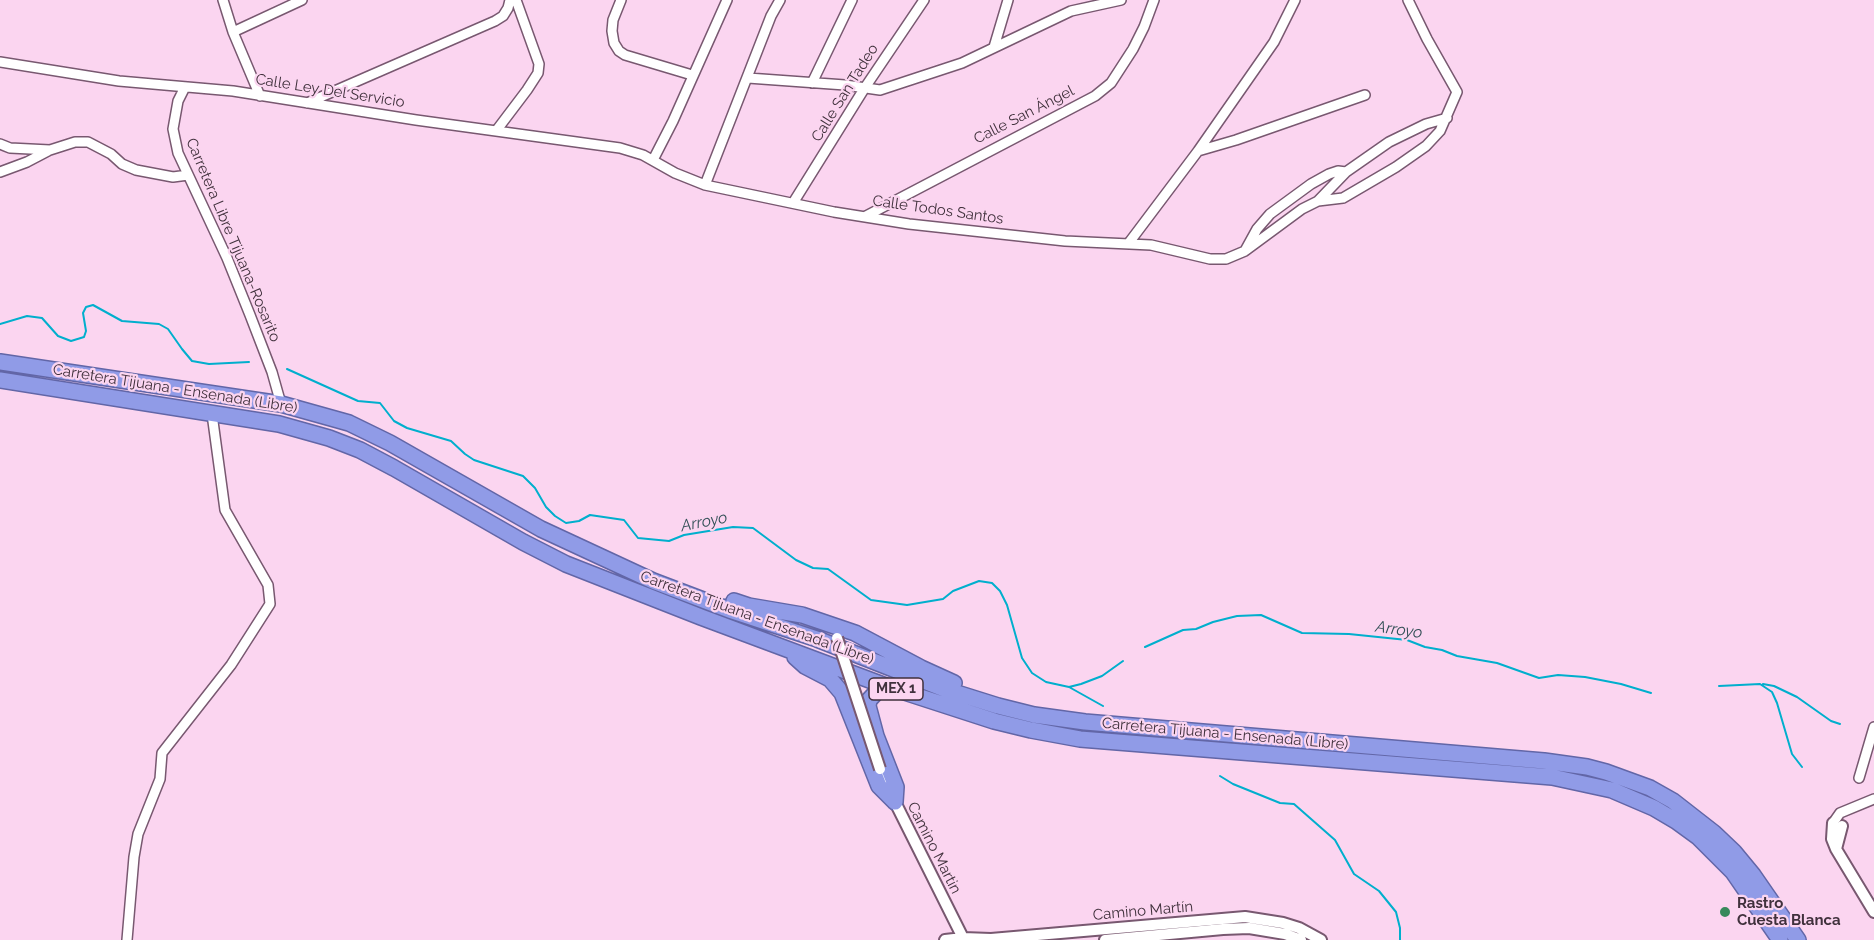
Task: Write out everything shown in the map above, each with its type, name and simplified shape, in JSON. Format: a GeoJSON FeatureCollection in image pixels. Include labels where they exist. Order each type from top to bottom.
{"type":"FeatureCollection","features":[{"type":"Feature","properties":{"kind":"highway","name":"Carretera Tijuana - Ensenada (Libre)"},"geometry":{"type":"LineString","coordinates":[[0,362],[280,404],[330,417],[390,443],[541,529],[653,581],[732,611],[817,639],[947,690],[998,706],[1034,715],[1126,727],[1500,757],[1587,767],[1650,788],[1694,816],[1734,852],[1798,940]]}},
{"type":"Feature","properties":{"kind":"highway","name":"Carretera Tijuana - Ensenada (Libre)"},"geometry":{"type":"LineString","coordinates":[[0,380],[279,424],[329,438],[360,450],[566,564],[883,685],[994,721],[1080,739],[1552,777],[1612,790],[1654,808],[1698,837],[1732,872],[1780,940]]}},
{"type":"Feature","properties":{"kind":"highway"},"geometry":{"type":"LineString","coordinates":[[653,581],[688,585],[749,606],[802,615],[836,632],[855,633],[921,668],[980,693],[998,706]]}},
{"type":"Feature","properties":{"kind":"highway"},"geometry":{"type":"LineString","coordinates":[[789,650],[800,663],[830,679],[842,693],[879,786],[895,802]]}},
{"type":"Feature","properties":{"kind":"highway"},"geometry":{"type":"LineString","coordinates":[[883,685],[870,700],[868,706],[876,736],[896,787],[895,802]]}},
{"type":"Feature","properties":{"kind":"street"},"geometry":{"type":"LineString","coordinates":[[223,0],[232,32],[260,96]]}},
{"type":"Feature","properties":{"kind":"street"},"geometry":{"type":"LineString","coordinates":[[232,32],[302,0]]}},
{"type":"Feature","properties":{"kind":"street"},"geometry":{"type":"LineString","coordinates":[[307,103],[495,21],[503,16],[510,0]]}},
{"type":"Feature","properties":{"kind":"street"},"geometry":{"type":"LineString","coordinates":[[496,131],[538,73],[539,64],[516,0]]}},
{"type":"Feature","properties":{"kind":"street"},"geometry":{"type":"LineString","coordinates":[[621,0],[613,20],[612,31],[614,43],[619,51],[625,55],[692,75]]}},
{"type":"Feature","properties":{"kind":"street"},"geometry":{"type":"LineString","coordinates":[[653,160],[727,0]]}},
{"type":"Feature","properties":{"kind":"street"},"geometry":{"type":"LineString","coordinates":[[705,185],[771,16],[780,0]]}},
{"type":"Feature","properties":{"kind":"street"},"geometry":{"type":"LineString","coordinates":[[812,83],[852,0]]}},
{"type":"Feature","properties":{"kind":"street","name":"Calle San Tadeo"},"geometry":{"type":"LineString","coordinates":[[794,203],[864,89],[924,0]]}},
{"type":"Feature","properties":{"kind":"street"},"geometry":{"type":"LineString","coordinates":[[994,47],[1008,0]]}},
{"type":"Feature","properties":{"kind":"street"},"geometry":{"type":"LineString","coordinates":[[1071,11],[1075,0]]}},
{"type":"Feature","properties":{"kind":"street"},"geometry":{"type":"LineString","coordinates":[[748,78],[880,90],[962,63],[1071,11],[1121,0]]}},
{"type":"Feature","properties":{"kind":"street"},"geometry":{"type":"LineString","coordinates":[[1128,244],[1198,151],[1274,42],[1295,0]]}},
{"type":"Feature","properties":{"kind":"street"},"geometry":{"type":"LineString","coordinates":[[1318,201],[1343,198],[1396,167],[1426,146],[1440,131],[1447,118],[1456,92],[1408,0]]}},
{"type":"Feature","properties":{"kind":"street","name":"Calle San Ángel"},"geometry":{"type":"LineString","coordinates":[[866,216],[1095,96],[1112,83],[1133,49],[1150,1]]}},
{"type":"Feature","properties":{"kind":"street","name":"Calle Ley Del Servicio"},"geometry":{"type":"LineString","coordinates":[[0,62],[119,81],[233,91],[620,148],[653,160]]}},
{"type":"Feature","properties":{"kind":"street","name":"Carretera Libre Tijuana-Rosarito"},"geometry":{"type":"LineString","coordinates":[[185,87],[178,101],[173,129],[178,153],[227,258],[272,372],[280,404]]}},
{"type":"Feature","properties":{"kind":"street"},"geometry":{"type":"LineString","coordinates":[[1198,151],[1365,95]]}},
{"type":"Feature","properties":{"kind":"street"},"geometry":{"type":"LineString","coordinates":[[1245,251],[1283,221],[1318,201],[1347,172],[1389,142],[1426,124],[1447,118]]}},
{"type":"Feature","properties":{"kind":"street"},"geometry":{"type":"LineString","coordinates":[[0,172],[50,150],[75,142],[88,142],[111,154],[122,164],[136,170],[173,177],[188,175]]}},
{"type":"Feature","properties":{"kind":"street"},"geometry":{"type":"LineString","coordinates":[[0,144],[10,148],[50,150]]}},
{"type":"Feature","properties":{"kind":"street","name":"Calle Todos Santos"},"geometry":{"type":"LineString","coordinates":[[653,160],[675,173],[705,185],[834,212],[909,224],[1065,241],[1151,245],[1210,259],[1226,259],[1245,251]]}},
{"type":"Feature","properties":{"kind":"street"},"geometry":{"type":"LineString","coordinates":[[1245,251],[1257,229],[1270,214],[1311,184],[1329,174],[1338,171],[1347,172]]}},
{"type":"Feature","properties":{"kind":"street"},"geometry":{"type":"LineString","coordinates":[[128,940],[134,857],[138,834],[160,779],[162,753],[231,665],[271,599],[268,585],[225,510],[212,414]]}},
{"type":"Feature","properties":{"kind":"street","name":"Camino Martin"},"geometry":{"type":"LineString","coordinates":[[836,632],[880,768],[963,939]]}},
{"type":"Feature","properties":{"kind":"street"},"geometry":{"type":"LineString","coordinates":[[1859,778],[1874,727]]}},
{"type":"Feature","properties":{"kind":"street"},"geometry":{"type":"LineString","coordinates":[[1874,799],[1851,809],[1837,825],[1836,849],[1874,912]]}},
{"type":"Feature","properties":{"kind":"street","name":"Camino Martín"},"geometry":{"type":"LineString","coordinates":[[945,940],[992,940],[1245,917],[1283,923],[1299,928],[1321,940]]}},
{"type":"Feature","properties":{"kind":"street","name":"Camino Martín"},"geometry":{"type":"LineString","coordinates":[[1105,940],[1223,928],[1270,931],[1300,940]]}},
{"type":"Feature","properties":{"kind":"waterway","name":"Arroyo"},"geometry":{"type":"LineString","coordinates":[[0,324],[27,316],[42,318],[58,336],[71,341],[84,337],[86,331],[83,313],[86,307],[93,305],[122,321],[159,324],[168,329],[192,361],[209,364],[249,362]]}},
{"type":"Feature","properties":{"kind":"waterway","name":"Arroyo"},"geometry":{"type":"LineString","coordinates":[[287,369],[358,401],[380,403],[394,421],[407,428],[451,441],[474,460],[523,476],[535,488],[546,507],[566,523],[579,521],[590,515],[624,520],[638,538],[669,541],[684,535],[733,527],[753,528],[796,560],[813,568],[828,569],[871,600],[907,605],[943,599],[953,591],[979,581],[992,583],[1000,591],[1007,605],[1022,658],[1032,673],[1046,682],[1069,687],[1081,684],[1102,676],[1123,661]]}},
{"type":"Feature","properties":{"kind":"waterway","name":"Arroyo"},"geometry":{"type":"LineString","coordinates":[[1145,647],[1183,630],[1196,629],[1237,616],[1261,615],[1302,633],[1349,634],[1407,640],[1457,656],[1497,663],[1539,678],[1558,675],[1585,677],[1651,693]]}},
{"type":"Feature","properties":{"kind":"waterway","name":"Arroyo"},"geometry":{"type":"LineString","coordinates":[[1719,686],[1760,684],[1772,692],[1792,754],[1802,767]]}},
{"type":"Feature","properties":{"kind":"waterway"},"geometry":{"type":"LineString","coordinates":[[1763,684],[1774,686],[1797,697],[1831,721],[1840,724]]}},
{"type":"Feature","properties":{"kind":"waterway"},"geometry":{"type":"LineString","coordinates":[[1069,687],[1103,706]]}},
{"type":"Feature","properties":{"kind":"waterway"},"geometry":{"type":"LineString","coordinates":[[1220,776],[1233,784],[1280,803],[1294,804],[1335,840],[1354,874],[1379,891],[1396,912],[1400,940]]}},
{"type":"Feature","properties":{"kind":"place","name":"Rastro Cuesta Blanca"},"geometry":{"type":"Point","coordinates":[1725,912]}}]}
